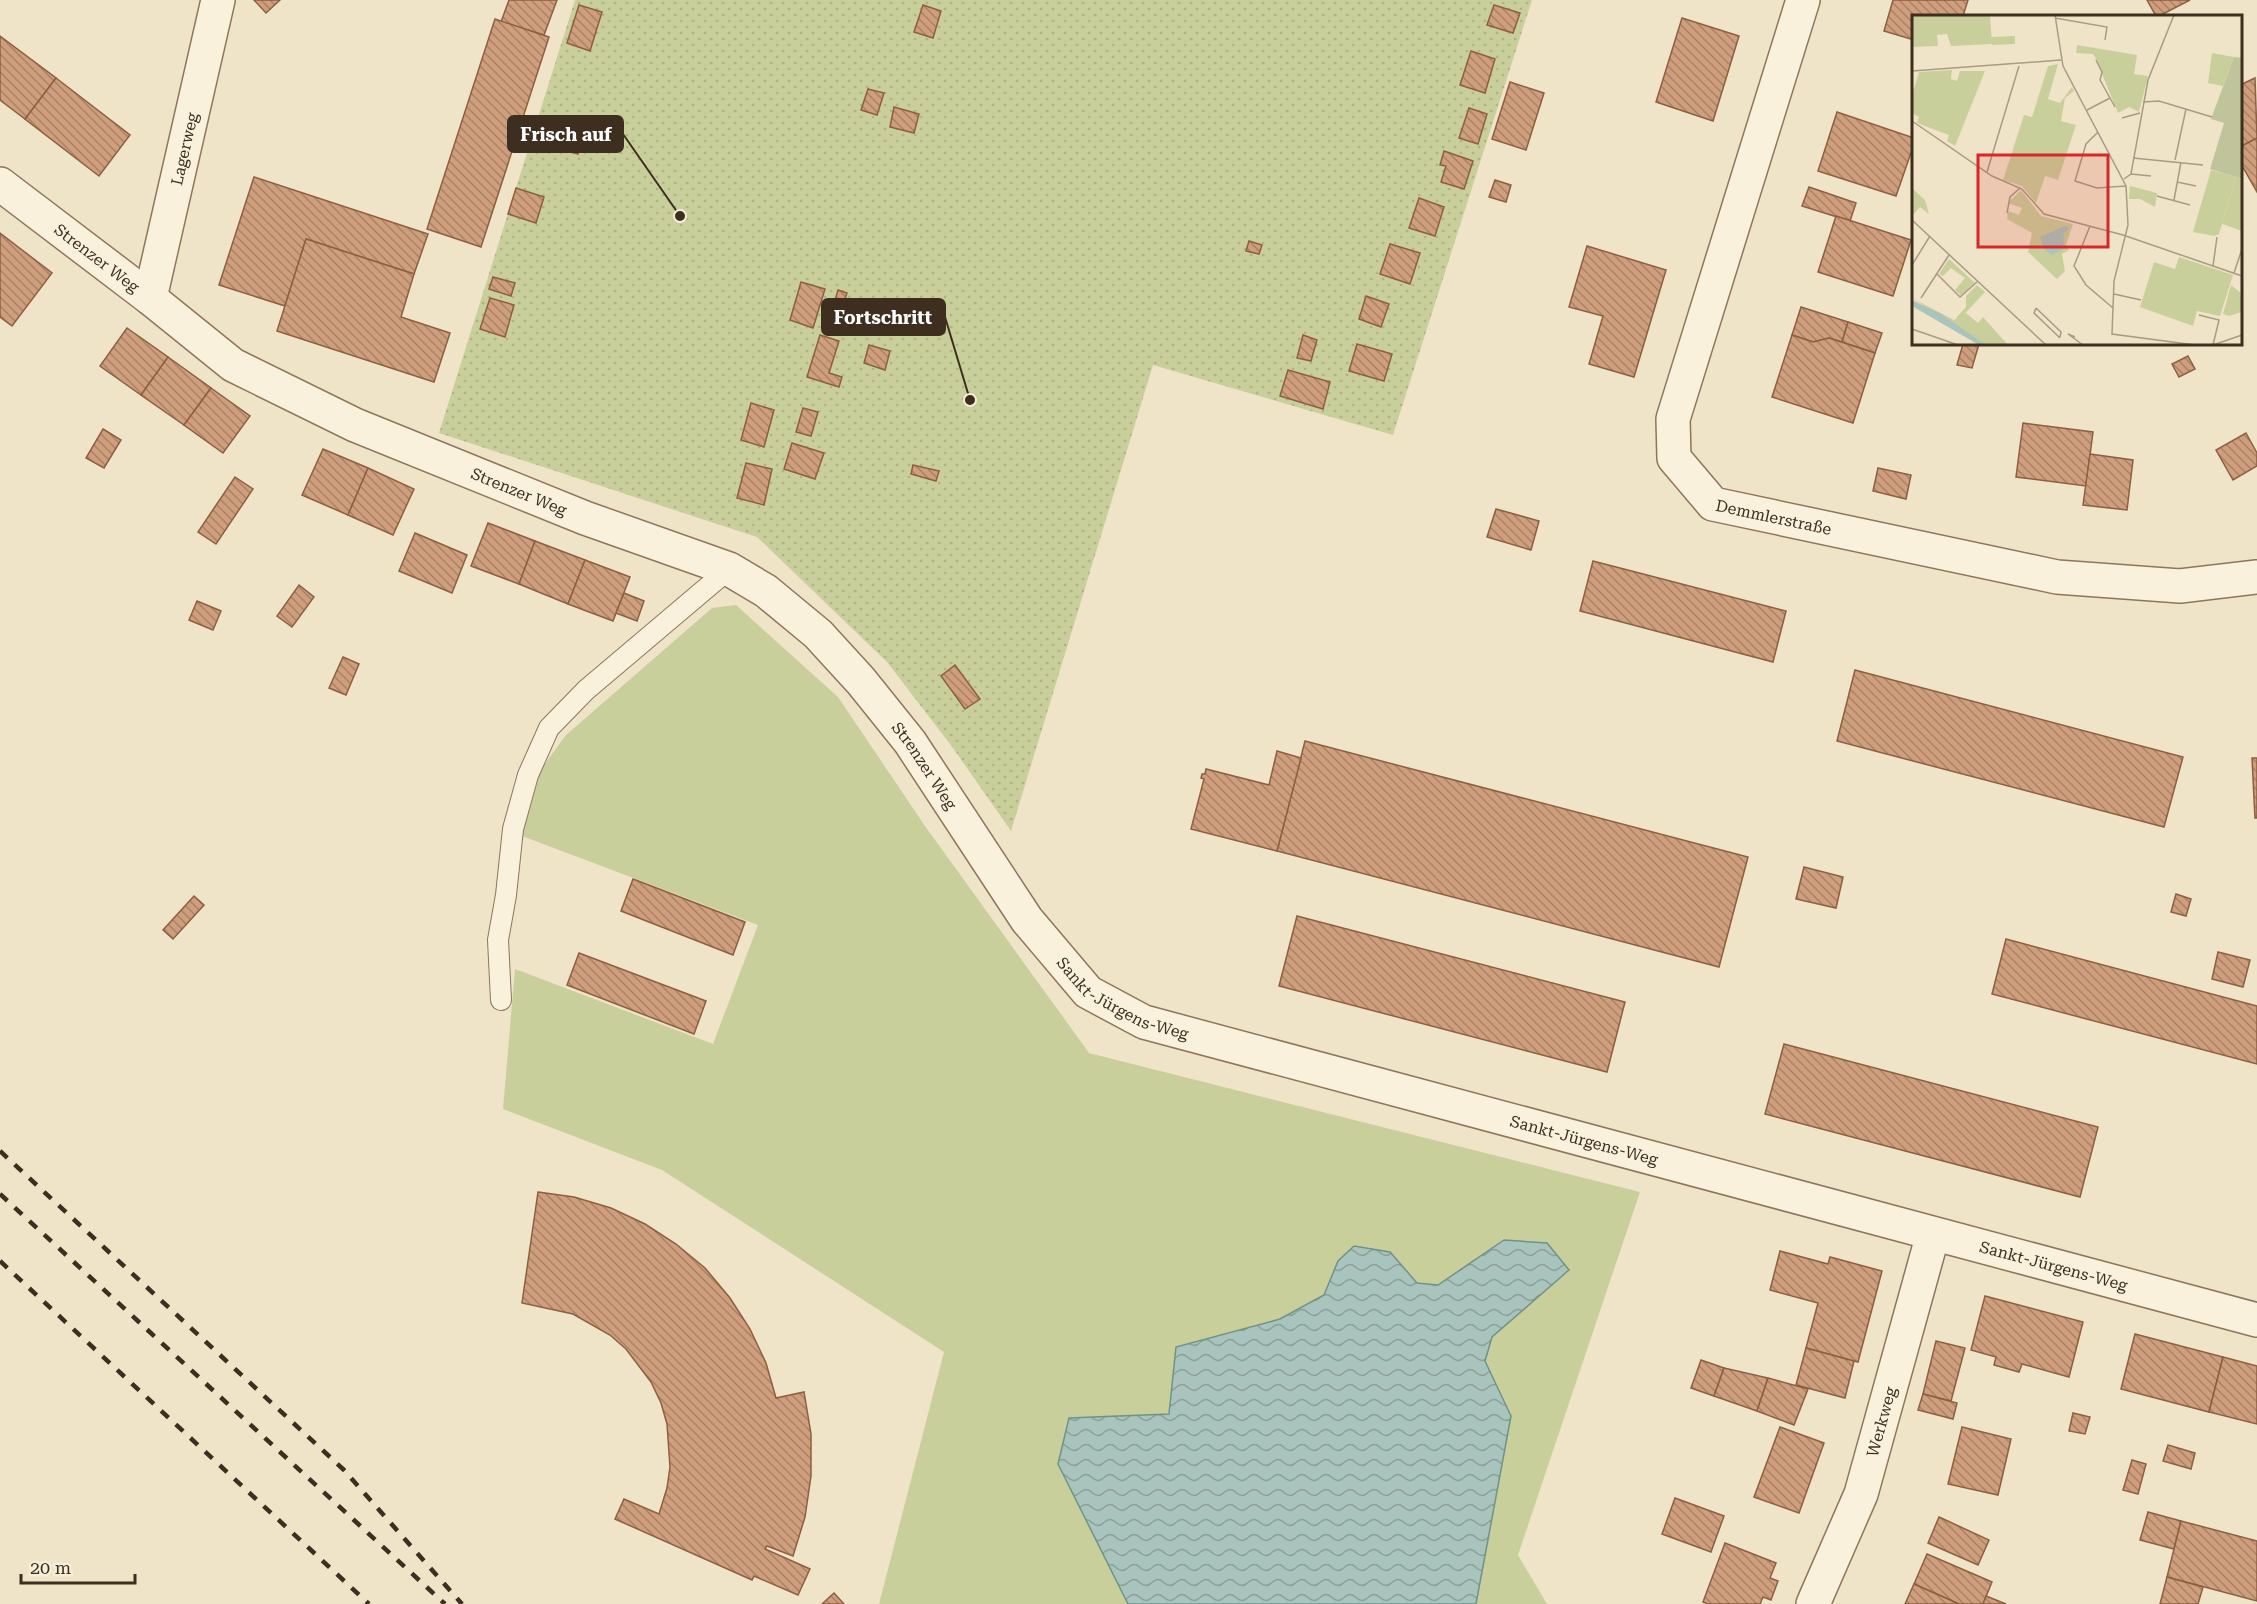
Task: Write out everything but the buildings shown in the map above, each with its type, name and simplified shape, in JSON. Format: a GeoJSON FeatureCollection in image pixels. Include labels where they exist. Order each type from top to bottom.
{"type":"FeatureCollection","features":[{"type":"Feature","properties":{"kind":"street","name":"Lagerweg"},"geometry":{"type":"LineString","coordinates":[[150,298],[218,0]]}},
{"type":"Feature","properties":{"kind":"street","name":"Demmlerstraße"},"geometry":{"type":"LineString","coordinates":[[1803,0],[1673,419],[1674,458],[1713,504],[2057,578],[2180,586],[2257,577]]}},
{"type":"Feature","properties":{"kind":"street","name":"Strenzer Weg"},"geometry":{"type":"LineString","coordinates":[[0,184],[150,298],[233,365],[356,425],[585,518],[729,568],[766,591],[818,634],[861,681],[910,742],[980,851]]}},
{"type":"Feature","properties":{"kind":"street","name":"Sankt-Jürgens-Weg"},"geometry":{"type":"LineString","coordinates":[[980,851],[1027,920],[1088,992],[1144,1022],[2257,1320]]}},
{"type":"Feature","properties":{"kind":"street","name":"Werkweg"},"geometry":{"type":"LineString","coordinates":[[1813,1604],[1861,1494],[1933,1234]]}},
{"type":"Feature","properties":{"kind":"lane"},"geometry":{"type":"LineString","coordinates":[[501,1000],[498,940],[506,895],[513,828],[528,775],[549,728],[586,690],[729,568]]}},
{"type":"Feature","properties":{"kind":"green space"},"geometry":{"type":"Polygon","coordinates":[[[575,0],[1532,0],[1393,435],[1153,365],[1011,831],[953,748],[887,662],[757,537],[439,433],[575,0]]]}},
{"type":"Feature","properties":{"kind":"green space"},"geometry":{"type":"Polygon","coordinates":[[[736,605],[838,697],[925,826],[1089,1053],[1640,1192],[1518,1555],[1547,1604],[879,1604],[944,1352],[662,1170],[503,1109],[515,969],[713,1044],[758,925],[522,836],[541,769],[566,735],[712,608],[736,605]]]}},
{"type":"Feature","properties":{"kind":"water"},"geometry":{"type":"Polygon","coordinates":[[[1504,1240],[1547,1243],[1569,1270],[1492,1337],[1485,1361],[1511,1416],[1476,1604],[1128,1604],[1058,1464],[1069,1418],[1169,1414],[1176,1347],[1280,1319],[1324,1295],[1338,1261],[1354,1246],[1390,1252],[1417,1283],[1438,1285],[1504,1240]]]}},
{"type":"Feature","properties":{"kind":"railway"},"geometry":{"type":"LineString","coordinates":[[0,1151],[344,1470],[462,1604]]}},
{"type":"Feature","properties":{"kind":"railway"},"geometry":{"type":"LineString","coordinates":[[0,1194],[445,1604]]}},
{"type":"Feature","properties":{"kind":"railway"},"geometry":{"type":"LineString","coordinates":[[0,1261],[369,1604]]}},
{"type":"Feature","properties":{"kind":"place","name":"Frisch auf"},"geometry":{"type":"Point","coordinates":[680,216]}},
{"type":"Feature","properties":{"kind":"place","name":"Fortschritt"},"geometry":{"type":"Point","coordinates":[970,400]}}]}
